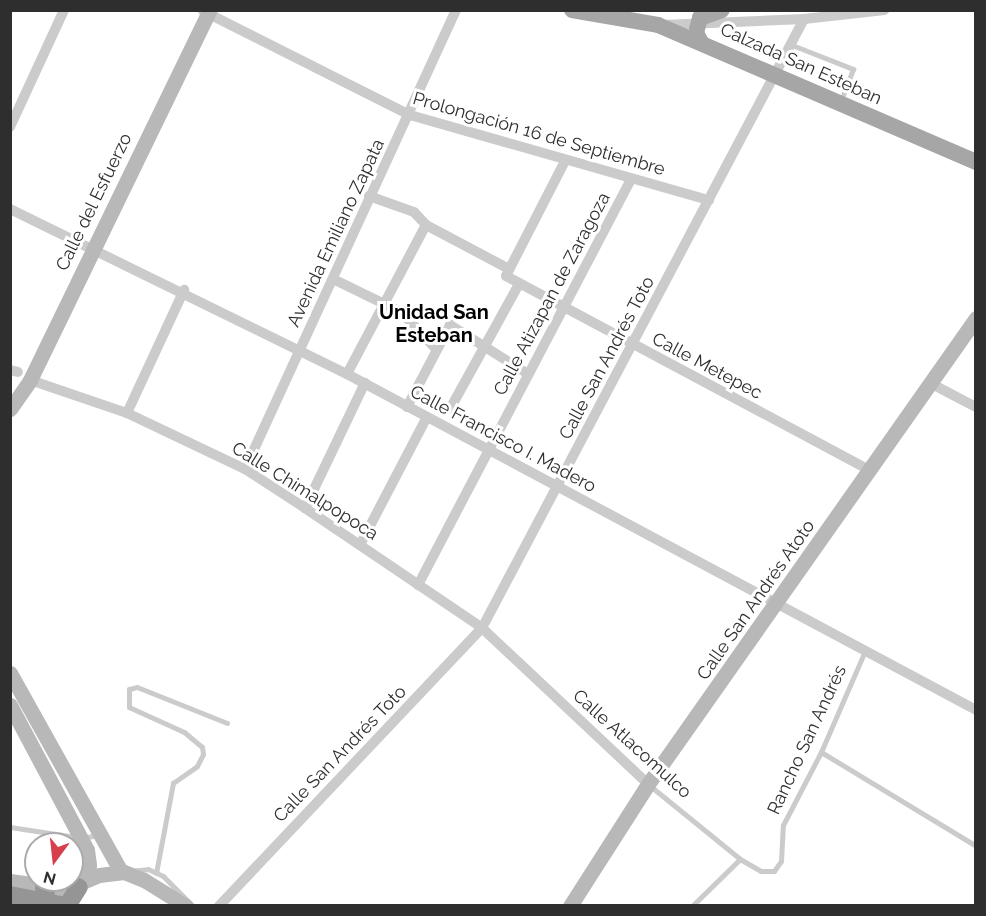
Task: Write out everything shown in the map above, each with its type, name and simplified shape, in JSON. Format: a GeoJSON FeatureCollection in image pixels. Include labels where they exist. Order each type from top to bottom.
{"type":"FeatureCollection","features":[{"type":"Feature","properties":{"kind":"highway"},"geometry":{"type":"LineString","coordinates":[[10,895],[66,906],[76,892]]}},
{"type":"Feature","properties":{"kind":"main road","name":"Calzada San Esteban"},"geometry":{"type":"LineString","coordinates":[[572,10],[658,25],[778,74],[975,162]]}},
{"type":"Feature","properties":{"kind":"main road","name":"Calzada San Esteban"},"geometry":{"type":"LineString","coordinates":[[712,10],[717,11]]}},
{"type":"Feature","properties":{"kind":"main road"},"geometry":{"type":"LineString","coordinates":[[701,42],[698,23],[706,14],[722,10]]}},
{"type":"Feature","properties":{"kind":"street"},"geometry":{"type":"LineString","coordinates":[[10,127],[64,10]]}},
{"type":"Feature","properties":{"kind":"street","name":"Avenida Emiliano Zapata"},"geometry":{"type":"LineString","coordinates":[[245,470],[369,196],[410,115],[456,10]]}},
{"type":"Feature","properties":{"kind":"street"},"geometry":{"type":"LineString","coordinates":[[658,25],[804,19],[884,10]]}},
{"type":"Feature","properties":{"kind":"street","name":"Prolongación 16 de Septiembre"},"geometry":{"type":"LineString","coordinates":[[207,12],[410,115],[565,161],[709,200]]}},
{"type":"Feature","properties":{"kind":"street","name":"Calle del Esfuerzo"},"geometry":{"type":"LineString","coordinates":[[10,409],[20,374],[94,248],[207,12]]}},
{"type":"Feature","properties":{"kind":"street","name":"Calle San Andrés Toto"},"geometry":{"type":"LineString","coordinates":[[219,906],[482,628],[778,74],[804,19]]}},
{"type":"Feature","properties":{"kind":"street"},"geometry":{"type":"LineString","coordinates":[[509,269],[565,161]]}},
{"type":"Feature","properties":{"kind":"street","name":"Calle Atizapan de Zaragoza"},"geometry":{"type":"LineString","coordinates":[[418,585],[631,178]]}},
{"type":"Feature","properties":{"kind":"street","name":"Calle Metepec"},"geometry":{"type":"LineString","coordinates":[[369,196],[414,212],[426,225],[509,269],[506,276],[519,284],[870,470]]}},
{"type":"Feature","properties":{"kind":"street","name":"Calle Francisco I. Madero"},"geometry":{"type":"LineString","coordinates":[[10,208],[184,290],[365,383],[488,451],[975,710]]}},
{"type":"Feature","properties":{"kind":"street"},"geometry":{"type":"LineString","coordinates":[[347,374],[426,225]]}},
{"type":"Feature","properties":{"kind":"street"},"geometry":{"type":"LineString","coordinates":[[333,279],[401,312],[437,350]]}},
{"type":"Feature","properties":{"kind":"street"},"geometry":{"type":"LineString","coordinates":[[450,409],[487,346],[519,284]]}},
{"type":"Feature","properties":{"kind":"street"},"geometry":{"type":"LineString","coordinates":[[127,413],[184,290]]}},
{"type":"Feature","properties":{"kind":"street","name":"Calle San Andrés Atoto"},"geometry":{"type":"LineString","coordinates":[[570,906],[648,784],[778,604],[975,318]]}},
{"type":"Feature","properties":{"kind":"street"},"geometry":{"type":"LineString","coordinates":[[407,407],[450,326],[487,346],[528,374]]}},
{"type":"Feature","properties":{"kind":"street","name":"Calle Chimalpopoca"},"geometry":{"type":"LineString","coordinates":[[20,374],[127,413],[245,470],[482,628]]}},
{"type":"Feature","properties":{"kind":"street"},"geometry":{"type":"LineString","coordinates":[[305,508],[365,383]]}},
{"type":"Feature","properties":{"kind":"street"},"geometry":{"type":"LineString","coordinates":[[930,383],[975,407]]}},
{"type":"Feature","properties":{"kind":"street"},"geometry":{"type":"LineString","coordinates":[[360,545],[427,417]]}},
{"type":"Feature","properties":{"kind":"street","name":"Calle Atlacomulco"},"geometry":{"type":"LineString","coordinates":[[482,628],[648,784]]}},
{"type":"Feature","properties":{"kind":"street"},"geometry":{"type":"LineString","coordinates":[[10,673],[20,712],[56,772],[100,834],[122,872]]}},
{"type":"Feature","properties":{"kind":"street"},"geometry":{"type":"LineString","coordinates":[[56,772],[80,832]]}},
{"type":"Feature","properties":{"kind":"street"},"geometry":{"type":"LineString","coordinates":[[84,844],[89,859],[84,873]]}},
{"type":"Feature","properties":{"kind":"street"},"geometry":{"type":"LineString","coordinates":[[84,884],[99,875],[122,872],[144,880],[186,906]]}},
{"type":"Feature","properties":{"kind":"lane"},"geometry":{"type":"LineString","coordinates":[[792,45],[853,69],[840,102]]}},
{"type":"Feature","properties":{"kind":"lane","name":"Rancho San Andrés"},"geometry":{"type":"LineString","coordinates":[[768,872],[779,867],[783,825],[821,752],[865,650]]}},
{"type":"Feature","properties":{"kind":"lane"},"geometry":{"type":"LineString","coordinates":[[156,873],[172,783],[197,766],[204,754],[202,747],[184,732],[129,707],[129,689],[137,687],[227,723]]}},
{"type":"Feature","properties":{"kind":"lane"},"geometry":{"type":"LineString","coordinates":[[821,752],[975,846]]}},
{"type":"Feature","properties":{"kind":"lane","name":"Calle Atlacomulco"},"geometry":{"type":"LineString","coordinates":[[648,784],[740,859],[768,872]]}},
{"type":"Feature","properties":{"kind":"lane"},"geometry":{"type":"LineString","coordinates":[[10,827],[43,832]]}},
{"type":"Feature","properties":{"kind":"lane"},"geometry":{"type":"LineString","coordinates":[[84,838],[100,834]]}},
{"type":"Feature","properties":{"kind":"lane"},"geometry":{"type":"LineString","coordinates":[[692,906],[740,859]]}},
{"type":"Feature","properties":{"kind":"lane"},"geometry":{"type":"LineString","coordinates":[[122,872],[133,867],[156,873],[180,888],[194,906]]}},
{"type":"Feature","properties":{"kind":"district","name":"Unidad San Esteban"},"geometry":{"type":"Point","coordinates":[434,324]}}]}
